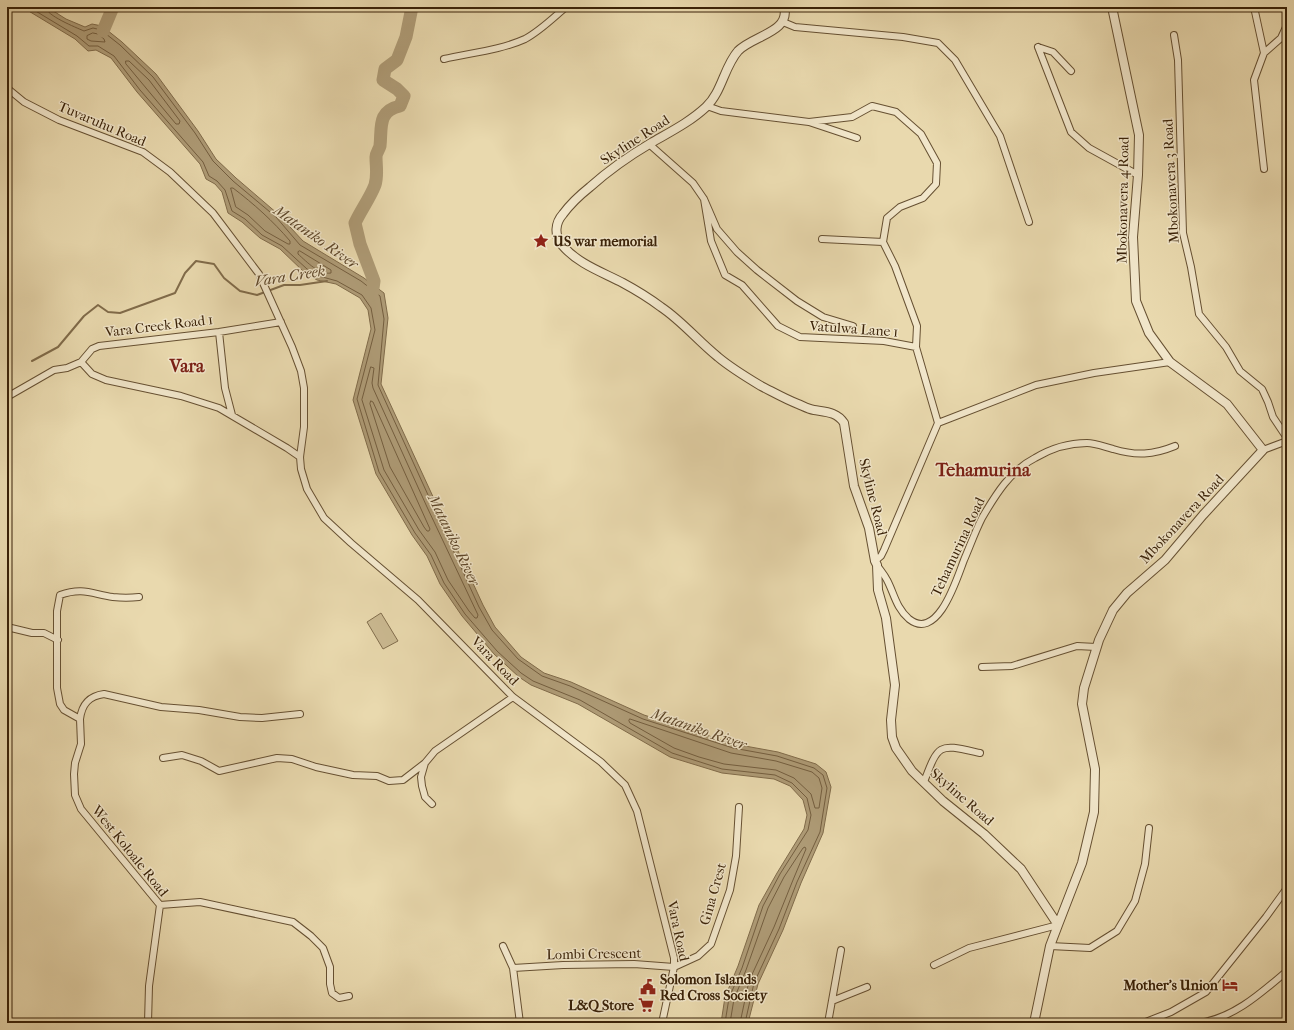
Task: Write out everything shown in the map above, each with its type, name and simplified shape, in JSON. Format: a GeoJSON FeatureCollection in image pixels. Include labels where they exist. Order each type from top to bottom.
{"type":"FeatureCollection","features":[{"type":"Feature","properties":{"kind":"street"},"geometry":{"type":"LineString","coordinates":[[444,59],[512,44],[539,29],[566,7]]}},
{"type":"Feature","properties":{"kind":"street"},"geometry":{"type":"LineString","coordinates":[[784,7],[785,17],[783,22],[795,28],[903,37],[938,43],[955,60],[1000,136],[1029,222]]}},
{"type":"Feature","properties":{"kind":"street","name":"Mbokonavera 4 Road"},"geometry":{"type":"LineString","coordinates":[[1112,7],[1138,135],[1138,176],[1133,237],[1136,301],[1149,333],[1170,362],[1226,404],[1263,450]]}},
{"type":"Feature","properties":{"kind":"street"},"geometry":{"type":"LineString","coordinates":[[1254,7],[1264,53]]}},
{"type":"Feature","properties":{"kind":"street","name":"Skyline Road"},"geometry":{"type":"LineString","coordinates":[[783,22],[778,27],[749,42],[739,50],[733,58],[718,89],[707,106],[686,122],[615,166],[575,200],[560,219],[556,230],[559,239],[565,248],[587,266],[624,284],[662,307],[718,357],[742,374],[788,400],[812,410],[829,412],[840,418],[844,423],[854,486],[869,528],[876,563],[878,590],[886,618],[895,686],[891,720],[892,737],[896,748],[901,756],[924,782],[943,801],[1010,857],[1021,869],[1058,924]]}},
{"type":"Feature","properties":{"kind":"street"},"geometry":{"type":"LineString","coordinates":[[1264,169],[1254,80],[1264,53],[1281,38],[1287,25]]}},
{"type":"Feature","properties":{"kind":"street","name":"Mbokonavera 3 Road"},"geometry":{"type":"LineString","coordinates":[[1174,35],[1178,60],[1183,233],[1192,267],[1199,314],[1226,347],[1240,371],[1262,389],[1273,417],[1287,438]]}},
{"type":"Feature","properties":{"kind":"street"},"geometry":{"type":"LineString","coordinates":[[1071,71],[1053,52],[1038,48],[1071,132],[1088,148],[1138,176]]}},
{"type":"Feature","properties":{"kind":"street","name":"Tuvaruhu Road"},"geometry":{"type":"LineString","coordinates":[[7,88],[24,102],[59,120],[143,152],[170,172],[213,213],[259,274],[281,322]]}},
{"type":"Feature","properties":{"kind":"street"},"geometry":{"type":"LineString","coordinates":[[707,106],[721,111],[809,122],[857,138]]}},
{"type":"Feature","properties":{"kind":"street"},"geometry":{"type":"LineString","coordinates":[[809,122],[852,117],[872,106],[896,112],[921,134],[937,163],[936,184],[923,198],[900,206],[887,218],[883,242],[895,266],[917,326],[916,347],[938,423],[884,550],[876,563]]}},
{"type":"Feature","properties":{"kind":"street"},"geometry":{"type":"LineString","coordinates":[[649,144],[693,183],[704,199],[717,229],[737,252],[757,270],[797,301],[823,317],[853,326]]}},
{"type":"Feature","properties":{"kind":"street","name":"Vatulwa Lane 1"},"geometry":{"type":"LineString","coordinates":[[704,199],[711,241],[725,275],[742,285],[778,326],[800,337],[884,341],[916,347]]}},
{"type":"Feature","properties":{"kind":"street"},"geometry":{"type":"LineString","coordinates":[[822,239],[883,242]]}},
{"type":"Feature","properties":{"kind":"street","name":"Vara Creek Road 1"},"geometry":{"type":"LineString","coordinates":[[7,397],[54,370],[67,368],[81,362],[98,346],[218,332],[281,322]]}},
{"type":"Feature","properties":{"kind":"street","name":"Vara Road"},"geometry":{"type":"LineString","coordinates":[[281,322],[301,371],[304,388],[304,427],[300,457],[301,469],[307,489],[324,518],[418,600],[513,697],[601,762],[626,785],[637,811],[674,958],[674,967],[662,1023]]}},
{"type":"Feature","properties":{"kind":"street"},"geometry":{"type":"LineString","coordinates":[[218,332],[225,388],[232,415]]}},
{"type":"Feature","properties":{"kind":"street"},"geometry":{"type":"LineString","coordinates":[[81,362],[92,374],[106,380],[181,396],[219,408],[300,457]]}},
{"type":"Feature","properties":{"kind":"street"},"geometry":{"type":"LineString","coordinates":[[938,423],[1036,385],[1094,373],[1170,362]]}},
{"type":"Feature","properties":{"kind":"street"},"geometry":{"type":"LineString","coordinates":[[1263,450],[1287,441]]}},
{"type":"Feature","properties":{"kind":"street","name":"Tehamurina Road"},"geometry":{"type":"LineString","coordinates":[[876,563],[887,580],[899,609],[913,622],[923,624],[929,621],[942,609],[950,597],[974,535],[985,514],[1004,483],[1018,469],[1034,458],[1050,450],[1075,444],[1088,443],[1122,452],[1146,454],[1161,452],[1175,446]]}},
{"type":"Feature","properties":{"kind":"street","name":"Mbokonavera Road"},"geometry":{"type":"LineString","coordinates":[[1058,924],[1082,863],[1094,812],[1095,769],[1082,704],[1084,688],[1096,648],[1113,610],[1127,593],[1165,560],[1203,515],[1263,450]]}},
{"type":"Feature","properties":{"kind":"street"},"geometry":{"type":"LineString","coordinates":[[139,597],[113,597],[90,591],[80,591],[60,595],[57,611],[57,688],[60,704],[64,710],[80,719],[81,710],[86,701],[95,695],[104,694],[161,707],[199,710],[223,716],[262,718],[300,714]]}},
{"type":"Feature","properties":{"kind":"street"},"geometry":{"type":"LineString","coordinates":[[7,627],[32,633],[44,633],[58,640]]}},
{"type":"Feature","properties":{"kind":"street"},"geometry":{"type":"LineString","coordinates":[[982,667],[1012,666],[1077,646],[1096,648]]}},
{"type":"Feature","properties":{"kind":"street"},"geometry":{"type":"LineString","coordinates":[[163,758],[182,756],[201,761],[219,771],[277,758],[292,759],[316,767],[353,775],[377,776],[389,781],[403,780],[425,763],[435,751],[513,697]]}},
{"type":"Feature","properties":{"kind":"street","name":"West Koloale Road"},"geometry":{"type":"LineString","coordinates":[[80,719],[81,744],[75,763],[74,774],[75,794],[81,809],[160,905],[149,986],[148,1023]]}},
{"type":"Feature","properties":{"kind":"street"},"geometry":{"type":"LineString","coordinates":[[924,782],[932,759],[941,749],[950,747],[980,753]]}},
{"type":"Feature","properties":{"kind":"street"},"geometry":{"type":"LineString","coordinates":[[425,763],[421,776],[422,786],[425,797],[432,804]]}},
{"type":"Feature","properties":{"kind":"street","name":"Gina Crest"},"geometry":{"type":"LineString","coordinates":[[674,967],[698,956],[711,944],[730,890],[736,856],[739,807]]}},
{"type":"Feature","properties":{"kind":"street"},"geometry":{"type":"LineString","coordinates":[[1050,946],[1090,948],[1117,931],[1135,901],[1145,864],[1149,828]]}},
{"type":"Feature","properties":{"kind":"street"},"geometry":{"type":"LineString","coordinates":[[1143,1023],[1171,1012],[1206,992],[1287,888]]}},
{"type":"Feature","properties":{"kind":"street"},"geometry":{"type":"LineString","coordinates":[[160,905],[200,902],[293,922],[311,936],[323,948],[330,967],[330,984],[332,993],[339,998],[349,996]]}},
{"type":"Feature","properties":{"kind":"street"},"geometry":{"type":"LineString","coordinates":[[1034,1023],[1050,946],[1058,924]]}},
{"type":"Feature","properties":{"kind":"street"},"geometry":{"type":"LineString","coordinates":[[934,965],[969,948],[1058,924]]}},
{"type":"Feature","properties":{"kind":"street"},"geometry":{"type":"LineString","coordinates":[[503,946],[513,968],[520,1023]]}},
{"type":"Feature","properties":{"kind":"street"},"geometry":{"type":"LineString","coordinates":[[828,1023],[841,950]]}},
{"type":"Feature","properties":{"kind":"street","name":"Lombi Crescent"},"geometry":{"type":"LineString","coordinates":[[513,968],[563,965],[634,964],[674,967]]}},
{"type":"Feature","properties":{"kind":"street"},"geometry":{"type":"LineString","coordinates":[[1199,1023],[1212,1021],[1250,1002],[1287,971]]}},
{"type":"Feature","properties":{"kind":"street"},"geometry":{"type":"LineString","coordinates":[[832,1001],[867,987]]}},
{"type":"Feature","properties":{"kind":"shaded area"},"geometry":{"type":"Polygon","coordinates":[[[381,613],[398,641],[383,649],[367,622],[381,613]]]}},
{"type":"Feature","properties":{"kind":"water"},"geometry":{"type":"Polygon","coordinates":[[[22,7],[47,7],[66,19],[85,27],[92,24],[102,26],[122,42],[156,74],[198,131],[216,159],[236,178],[278,214],[303,241],[364,278],[384,293],[388,318],[381,384],[483,605],[495,627],[521,657],[544,673],[571,682],[644,715],[734,744],[778,752],[816,764],[826,772],[831,787],[823,833],[801,883],[783,930],[758,984],[748,1023],[721,1023],[725,997],[738,966],[759,905],[804,829],[807,815],[803,800],[790,786],[774,779],[722,773],[670,757],[578,704],[531,685],[519,677],[494,654],[462,616],[440,584],[427,556],[412,535],[376,474],[353,400],[371,329],[368,310],[360,298],[336,284],[317,280],[304,272],[280,249],[260,238],[242,222],[228,213],[222,192],[215,184],[206,179],[200,164],[137,92],[111,58],[96,50],[88,51],[75,39],[22,7]]]}},
{"type":"Feature","properties":{"kind":"waterway"},"geometry":{"type":"LineString","coordinates":[[103,31],[113,7]]}},
{"type":"Feature","properties":{"kind":"waterway","name":"Mataniko River"},"geometry":{"type":"LineString","coordinates":[[372,295],[374,281],[360,244],[355,223],[375,185],[377,174],[376,156],[380,146],[382,121],[387,112],[400,106],[404,96],[397,89],[383,80],[385,69],[397,60],[406,37],[412,7]]}},
{"type":"Feature","properties":{"kind":"waterway","name":"Vara Creek"},"geometry":{"type":"LineString","coordinates":[[32,361],[58,347],[84,316],[98,305],[108,312],[120,313],[175,293],[185,273],[196,261],[214,264],[224,278],[240,291],[257,295],[284,285],[300,285],[327,281]]}},
{"type":"Feature","properties":{"kind":"place","name":"US war memorial"},"geometry":{"type":"Point","coordinates":[541,241]}},
{"type":"Feature","properties":{"kind":"place","name":"Mother’s Union"},"geometry":{"type":"Point","coordinates":[1230,985]}},
{"type":"Feature","properties":{"kind":"place","name":"Solomon Islands Red Cross Society"},"geometry":{"type":"Point","coordinates":[648,987]}},
{"type":"Feature","properties":{"kind":"place","name":"L&Q Store"},"geometry":{"type":"Point","coordinates":[646,1005]}},
{"type":"Feature","properties":{"kind":"district","name":"Vara"},"geometry":{"type":"Point","coordinates":[187,366]}},
{"type":"Feature","properties":{"kind":"district","name":"Tehamurina"},"geometry":{"type":"Point","coordinates":[983,470]}}]}
